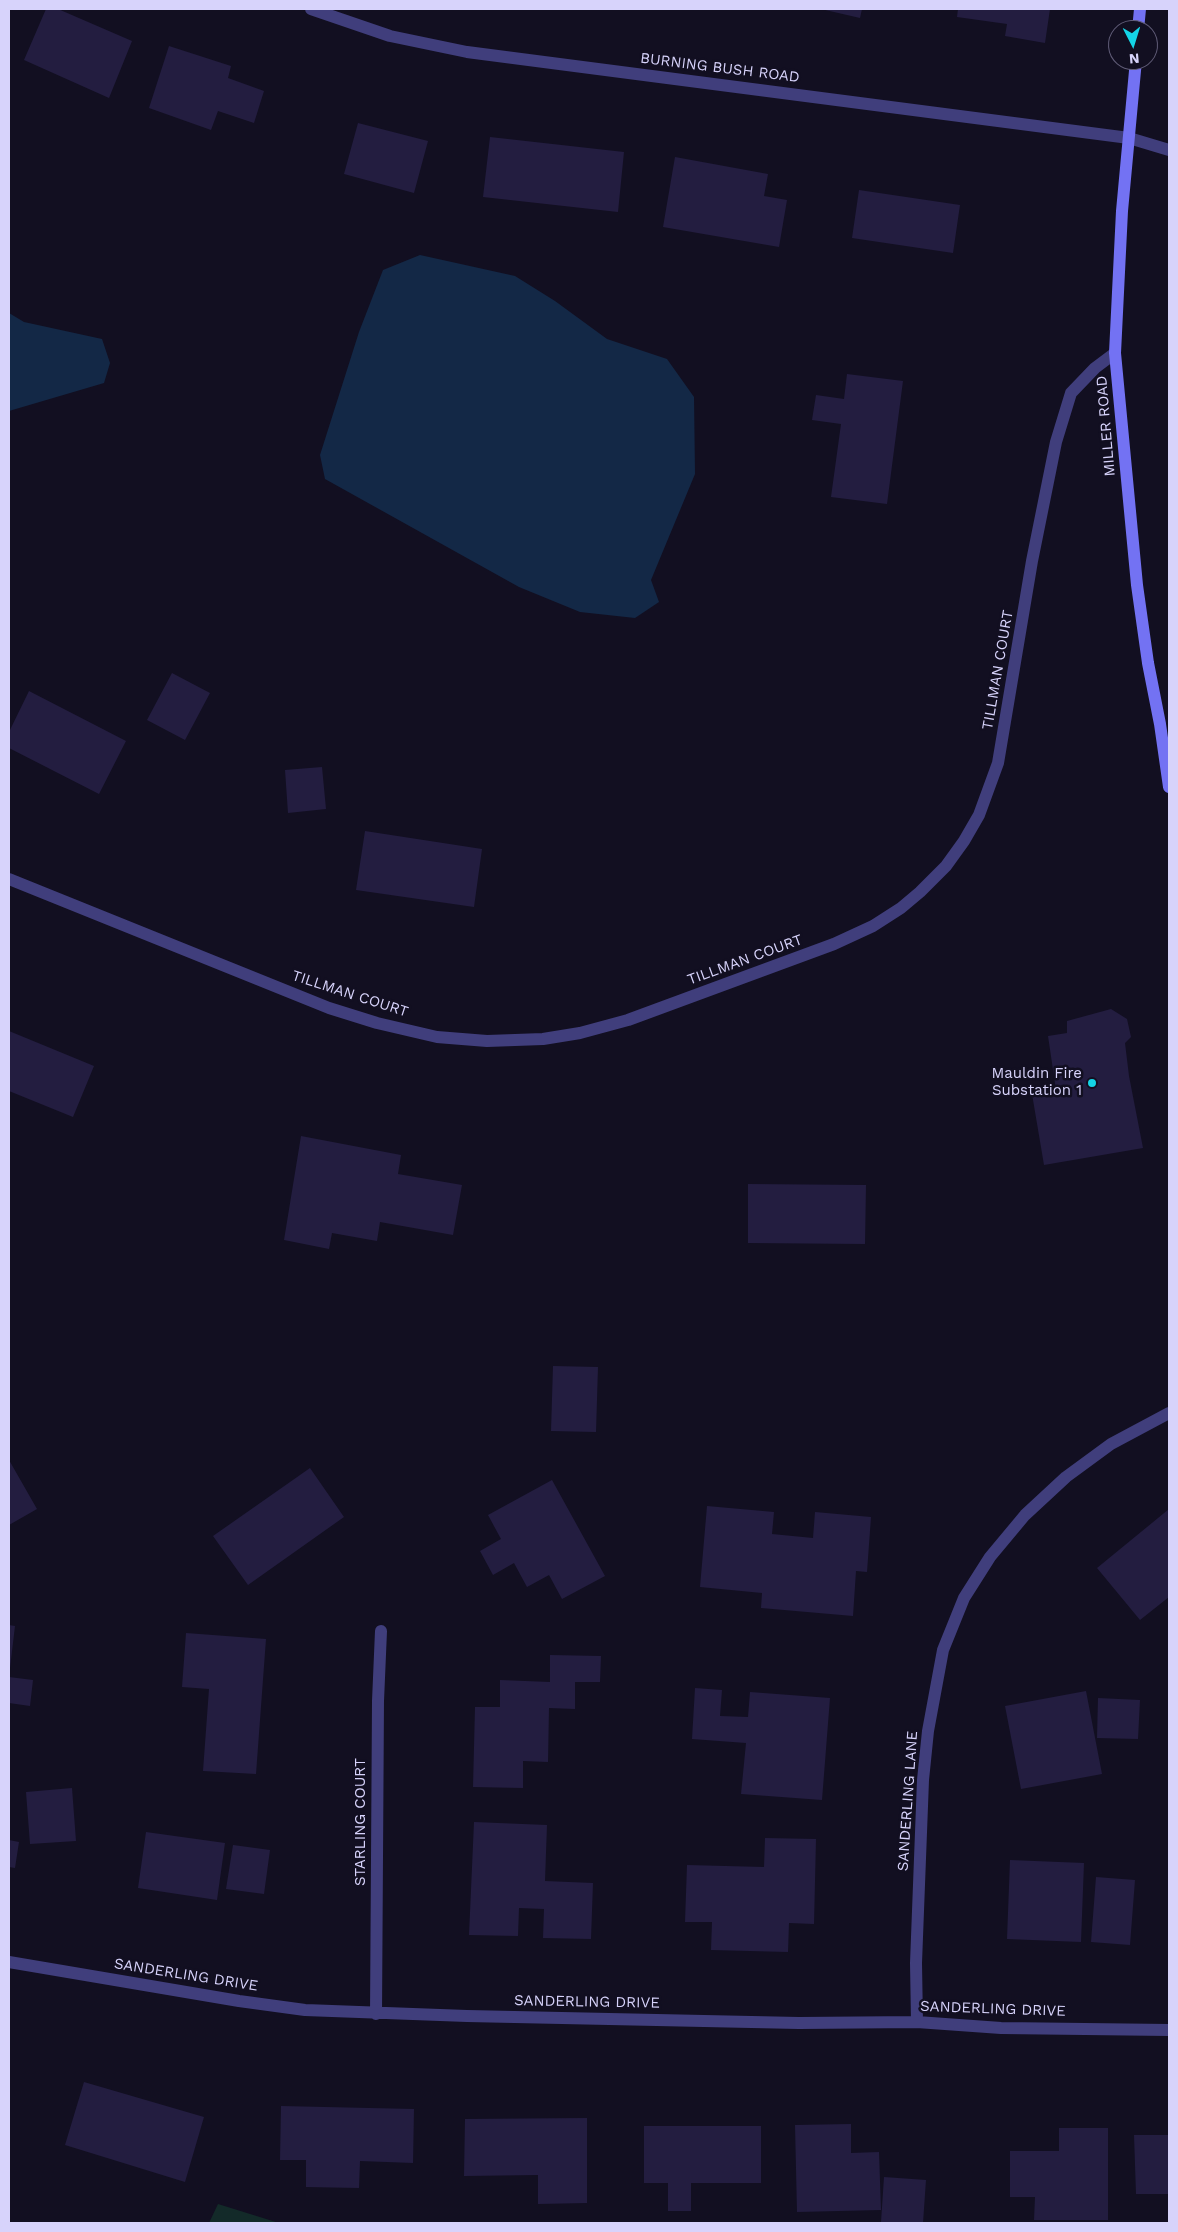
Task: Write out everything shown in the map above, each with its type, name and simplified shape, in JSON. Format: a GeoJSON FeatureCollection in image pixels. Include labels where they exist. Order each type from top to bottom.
{"type":"FeatureCollection","features":[{"type":"Feature","properties":{"kind":"street","name":"BURNING BUSH ROAD"},"geometry":{"type":"LineString","coordinates":[[311,9],[390,36],[466,52],[1129,138],[1169,150]]}},
{"type":"Feature","properties":{"kind":"street","name":"MILLER ROAD"},"geometry":{"type":"LineString","coordinates":[[1135,70],[1122,211],[1116,353],[1137,585],[1148,663],[1165,725],[1169,787]]}},
{"type":"Feature","properties":{"kind":"street","name":"TILLMAN COURT"},"geometry":{"type":"LineString","coordinates":[[9,879],[337,1010],[377,1024],[437,1037],[487,1041],[543,1039],[580,1033],[628,1020],[842,941],[873,926],[901,908],[920,892],[946,866],[964,841],[979,815],[998,763],[1032,561],[1056,442],[1071,393],[1094,368],[1116,353]]}},
{"type":"Feature","properties":{"kind":"street","name":"SANDERLING LANE"},"geometry":{"type":"LineString","coordinates":[[917,2022],[916,1963],[923,1780],[928,1731],[943,1650],[964,1598],[990,1557],[1024,1514],[1066,1476],[1111,1444],[1169,1414]]}},
{"type":"Feature","properties":{"kind":"street","name":"STARLING COURT"},"geometry":{"type":"LineString","coordinates":[[376,2014],[378,1701],[381,1631]]}},
{"type":"Feature","properties":{"kind":"street","name":"SANDERLING DRIVE"},"geometry":{"type":"LineString","coordinates":[[9,1962],[239,2001],[305,2010],[376,2014],[799,2023],[917,2022],[1001,2028],[1169,2030]]}},
{"type":"Feature","properties":{"kind":"green space"},"geometry":{"type":"Polygon","coordinates":[[[218,2204],[279,2223],[209,2223],[218,2204]]]}},
{"type":"Feature","properties":{"kind":"water"},"geometry":{"type":"Polygon","coordinates":[[[420,255],[515,276],[555,301],[607,339],[667,359],[694,397],[695,474],[651,580],[659,602],[635,618],[580,612],[519,587],[325,479],[320,455],[359,332],[383,270],[420,255]]]}},
{"type":"Feature","properties":{"kind":"water"},"geometry":{"type":"Polygon","coordinates":[[[9,313],[24,322],[102,339],[110,363],[104,383],[9,411],[9,313]]]}},
{"type":"Feature","properties":{"kind":"building"},"geometry":{"type":"Polygon","coordinates":[[[46,9],[58,9],[132,41],[109,98],[24,60],[46,9]]]}},
{"type":"Feature","properties":{"kind":"building"},"geometry":{"type":"Polygon","coordinates":[[[821,9],[862,9],[860,18],[821,9]]]}},
{"type":"Feature","properties":{"kind":"building"},"geometry":{"type":"Polygon","coordinates":[[[958,9],[1050,9],[1045,43],[1005,36],[1007,24],[957,17],[958,9]]]}},
{"type":"Feature","properties":{"kind":"building"},"geometry":{"type":"Polygon","coordinates":[[[169,46],[231,66],[228,78],[264,91],[254,123],[218,111],[211,130],[149,108],[169,46]]]}},
{"type":"Feature","properties":{"kind":"building"},"geometry":{"type":"Polygon","coordinates":[[[358,123],[428,141],[414,193],[344,174],[358,123]]]}},
{"type":"Feature","properties":{"kind":"building"},"geometry":{"type":"Polygon","coordinates":[[[490,137],[624,152],[618,212],[483,197],[490,137]]]}},
{"type":"Feature","properties":{"kind":"building"},"geometry":{"type":"Polygon","coordinates":[[[675,157],[768,174],[764,196],[787,200],[779,247],[663,227],[675,157]]]}},
{"type":"Feature","properties":{"kind":"building"},"geometry":{"type":"Polygon","coordinates":[[[859,190],[960,205],[953,253],[852,238],[859,190]]]}},
{"type":"Feature","properties":{"kind":"building"},"geometry":{"type":"Polygon","coordinates":[[[847,374],[903,381],[887,504],[831,497],[841,424],[812,420],[816,395],[844,399],[847,374]]]}},
{"type":"Feature","properties":{"kind":"building"},"geometry":{"type":"Polygon","coordinates":[[[172,673],[210,693],[185,740],[147,720],[172,673]]]}},
{"type":"Feature","properties":{"kind":"building"},"geometry":{"type":"Polygon","coordinates":[[[29,691],[126,741],[99,794],[9,748],[9,732],[29,691]]]}},
{"type":"Feature","properties":{"kind":"building"},"geometry":{"type":"Polygon","coordinates":[[[322,767],[326,809],[288,813],[285,770],[322,767]]]}},
{"type":"Feature","properties":{"kind":"building"},"geometry":{"type":"Polygon","coordinates":[[[365,831],[482,849],[474,907],[356,890],[365,831]]]}},
{"type":"Feature","properties":{"kind":"building","name":"Mauldin Fire Substation 1"},"geometry":{"type":"Polygon","coordinates":[[[1111,1009],[1127,1019],[1131,1037],[1125,1043],[1129,1076],[1143,1148],[1044,1165],[1032,1094],[1056,1090],[1048,1036],[1067,1033],[1067,1021],[1111,1009]]]}},
{"type":"Feature","properties":{"kind":"building"},"geometry":{"type":"Polygon","coordinates":[[[9,1031],[94,1066],[73,1117],[9,1091],[9,1031]]]}},
{"type":"Feature","properties":{"kind":"building"},"geometry":{"type":"Polygon","coordinates":[[[301,1136],[401,1155],[398,1174],[462,1185],[453,1235],[380,1222],[377,1241],[332,1233],[329,1249],[284,1240],[301,1136]]]}},
{"type":"Feature","properties":{"kind":"building"},"geometry":{"type":"Polygon","coordinates":[[[748,1184],[866,1185],[865,1244],[748,1243],[748,1184]]]}},
{"type":"Feature","properties":{"kind":"building"},"geometry":{"type":"Polygon","coordinates":[[[553,1366],[598,1367],[596,1432],[551,1431],[553,1366]]]}},
{"type":"Feature","properties":{"kind":"building"},"geometry":{"type":"Polygon","coordinates":[[[9,1460],[37,1509],[9,1525],[9,1460]]]}},
{"type":"Feature","properties":{"kind":"building"},"geometry":{"type":"Polygon","coordinates":[[[310,1468],[344,1517],[248,1585],[213,1536],[310,1468]]]}},
{"type":"Feature","properties":{"kind":"building"},"geometry":{"type":"Polygon","coordinates":[[[552,1480],[605,1576],[562,1599],[549,1575],[527,1587],[514,1563],[493,1575],[480,1551],[501,1539],[488,1515],[552,1480]]]}},
{"type":"Feature","properties":{"kind":"building"},"geometry":{"type":"Polygon","coordinates":[[[707,1506],[774,1512],[772,1534],[813,1538],[815,1512],[871,1517],[867,1572],[856,1571],[853,1616],[761,1608],[762,1593],[700,1587],[707,1506]]]}},
{"type":"Feature","properties":{"kind":"building"},"geometry":{"type":"Polygon","coordinates":[[[1169,1509],[1169,1597],[1140,1620],[1097,1568],[1169,1509]]]}},
{"type":"Feature","properties":{"kind":"building"},"geometry":{"type":"Polygon","coordinates":[[[9,1625],[15,1626],[10,1668],[9,1668],[9,1625]]]}},
{"type":"Feature","properties":{"kind":"building"},"geometry":{"type":"Polygon","coordinates":[[[186,1633],[266,1639],[256,1774],[203,1771],[209,1689],[182,1687],[186,1633]]]}},
{"type":"Feature","properties":{"kind":"building"},"geometry":{"type":"Polygon","coordinates":[[[550,1655],[601,1656],[600,1682],[575,1682],[575,1709],[549,1708],[548,1762],[523,1761],[523,1788],[473,1787],[475,1707],[500,1707],[500,1680],[550,1682],[550,1655]]]}},
{"type":"Feature","properties":{"kind":"building"},"geometry":{"type":"Polygon","coordinates":[[[9,1677],[33,1680],[30,1706],[9,1703],[9,1677]]]}},
{"type":"Feature","properties":{"kind":"building"},"geometry":{"type":"Polygon","coordinates":[[[695,1688],[722,1690],[720,1716],[748,1717],[750,1692],[830,1698],[822,1800],[741,1794],[746,1743],[692,1739],[695,1688]]]}},
{"type":"Feature","properties":{"kind":"building"},"geometry":{"type":"Polygon","coordinates":[[[1086,1691],[1102,1774],[1021,1789],[1005,1706],[1086,1691]]]}},
{"type":"Feature","properties":{"kind":"building"},"geometry":{"type":"Polygon","coordinates":[[[1098,1698],[1140,1700],[1138,1739],[1097,1738],[1098,1698]]]}},
{"type":"Feature","properties":{"kind":"building"},"geometry":{"type":"Polygon","coordinates":[[[72,1788],[76,1841],[30,1844],[26,1792],[72,1788]]]}},
{"type":"Feature","properties":{"kind":"building"},"geometry":{"type":"Polygon","coordinates":[[[474,1822],[547,1825],[545,1881],[593,1883],[591,1939],[543,1938],[544,1909],[519,1908],[518,1936],[469,1935],[474,1822]]]}},
{"type":"Feature","properties":{"kind":"building"},"geometry":{"type":"Polygon","coordinates":[[[146,1832],[225,1843],[217,1900],[138,1888],[146,1832]]]}},
{"type":"Feature","properties":{"kind":"building"},"geometry":{"type":"Polygon","coordinates":[[[765,1838],[816,1839],[814,1924],[789,1923],[788,1952],[711,1950],[712,1922],[685,1922],[687,1865],[764,1867],[765,1838]]]}},
{"type":"Feature","properties":{"kind":"building"},"geometry":{"type":"Polygon","coordinates":[[[9,1840],[19,1842],[15,1868],[9,1867],[9,1840]]]}},
{"type":"Feature","properties":{"kind":"building"},"geometry":{"type":"Polygon","coordinates":[[[233,1845],[270,1850],[264,1894],[226,1889],[233,1845]]]}},
{"type":"Feature","properties":{"kind":"building"},"geometry":{"type":"Polygon","coordinates":[[[1010,1860],[1084,1863],[1081,1942],[1007,1939],[1010,1860]]]}},
{"type":"Feature","properties":{"kind":"building"},"geometry":{"type":"Polygon","coordinates":[[[1096,1877],[1135,1880],[1130,1945],[1091,1942],[1096,1877]]]}},
{"type":"Feature","properties":{"kind":"building"},"geometry":{"type":"Polygon","coordinates":[[[84,2082],[204,2117],[185,2182],[65,2145],[84,2082]]]}},
{"type":"Feature","properties":{"kind":"building"},"geometry":{"type":"Polygon","coordinates":[[[281,2106],[414,2109],[413,2163],[360,2161],[359,2188],[306,2187],[306,2160],[280,2160],[281,2106]]]}},
{"type":"Feature","properties":{"kind":"building"},"geometry":{"type":"Polygon","coordinates":[[[587,2118],[587,2203],[538,2204],[538,2175],[464,2176],[465,2119],[587,2118]]]}},
{"type":"Feature","properties":{"kind":"building"},"geometry":{"type":"Polygon","coordinates":[[[851,2124],[851,2153],[879,2152],[881,2210],[797,2212],[795,2125],[851,2124]]]}},
{"type":"Feature","properties":{"kind":"building"},"geometry":{"type":"Polygon","coordinates":[[[644,2126],[761,2126],[761,2183],[691,2183],[691,2211],[668,2211],[668,2183],[644,2183],[644,2126]]]}},
{"type":"Feature","properties":{"kind":"building"},"geometry":{"type":"Polygon","coordinates":[[[1059,2128],[1108,2128],[1108,2220],[1034,2220],[1035,2197],[1010,2197],[1010,2151],[1059,2151],[1059,2128]]]}},
{"type":"Feature","properties":{"kind":"building"},"geometry":{"type":"Polygon","coordinates":[[[1134,2135],[1169,2135],[1169,2194],[1136,2194],[1134,2135]]]}},
{"type":"Feature","properties":{"kind":"building"},"geometry":{"type":"Polygon","coordinates":[[[884,2177],[926,2180],[923,2223],[881,2222],[884,2177]]]}},
{"type":"Feature","properties":{"kind":"place","name":"Mauldin Fire Substation 1"},"geometry":{"type":"Point","coordinates":[1092,1083]}}]}
